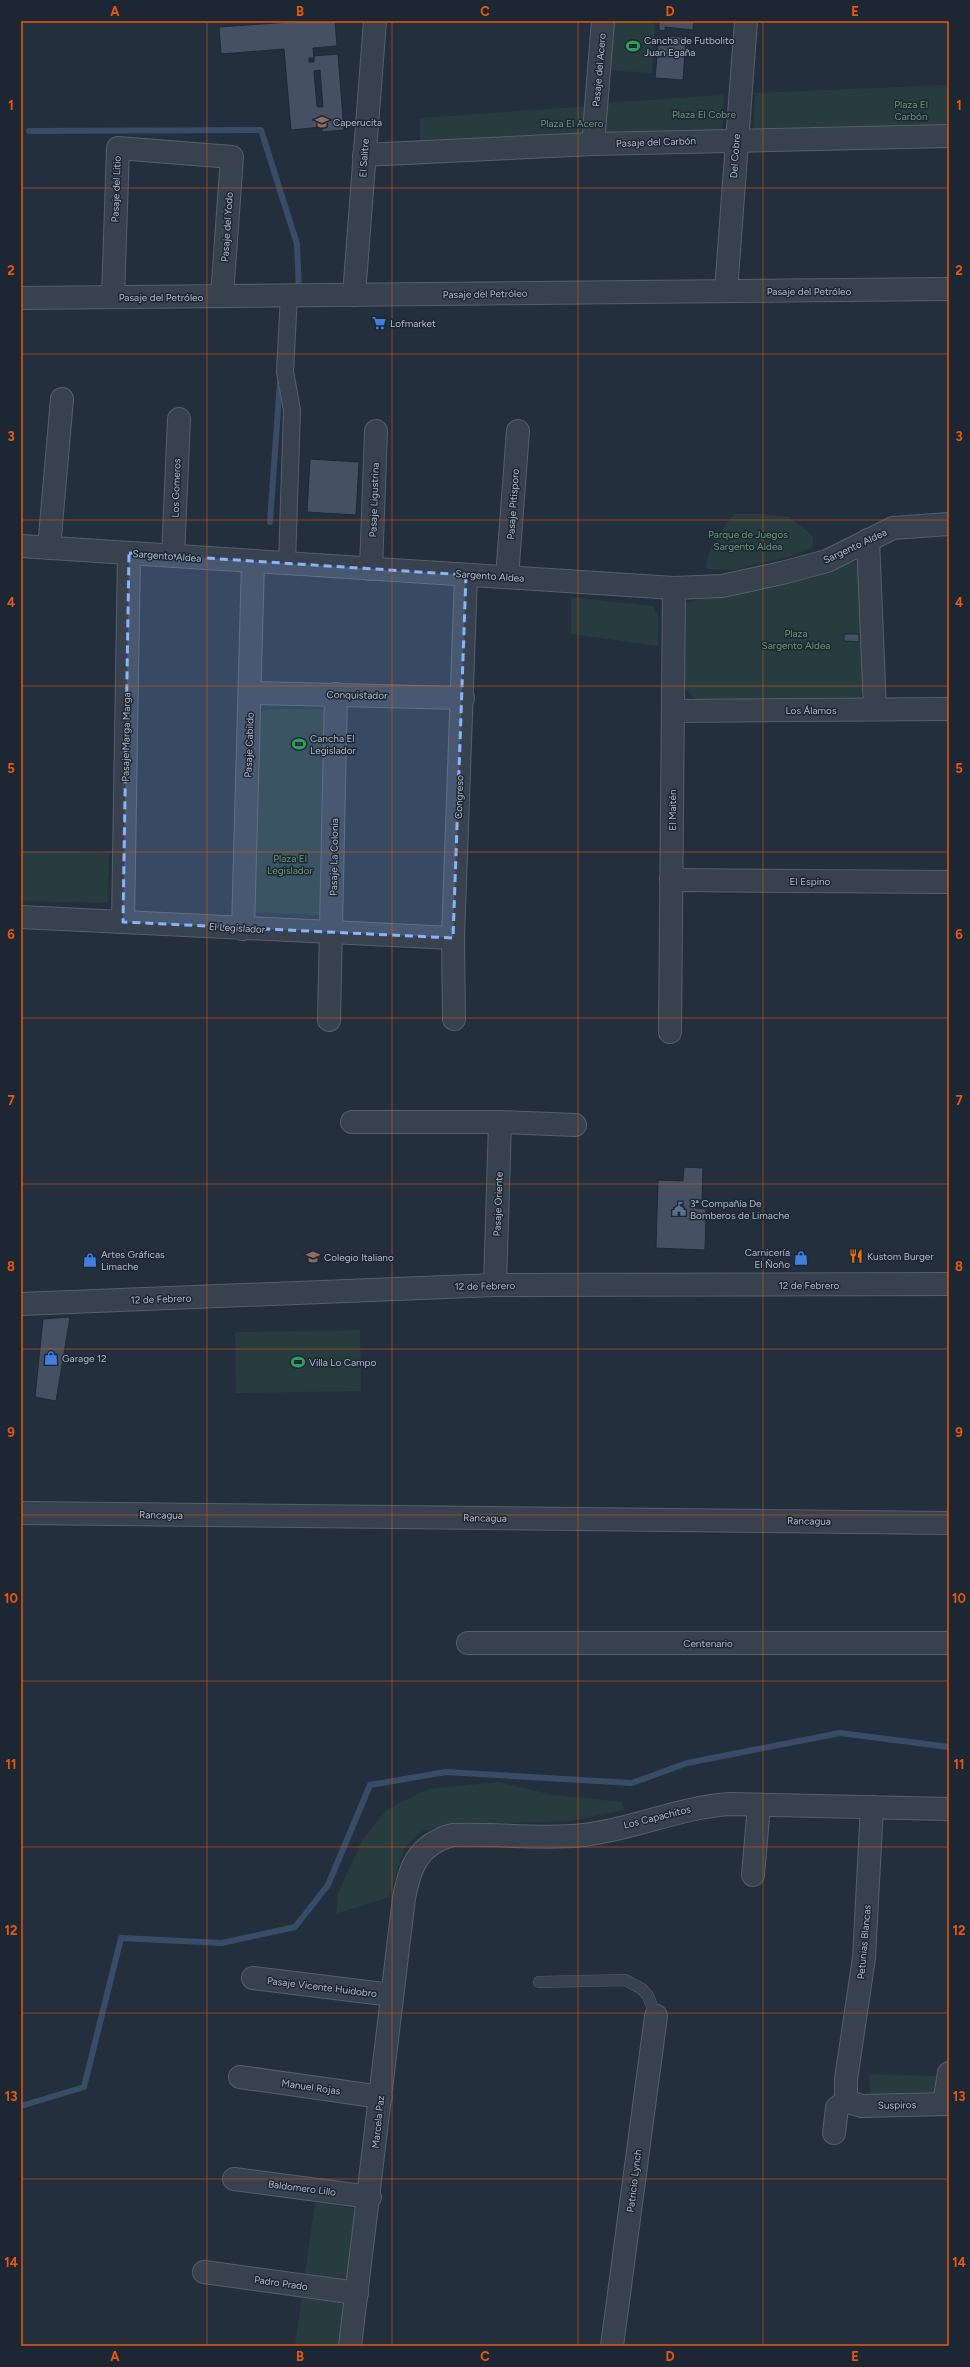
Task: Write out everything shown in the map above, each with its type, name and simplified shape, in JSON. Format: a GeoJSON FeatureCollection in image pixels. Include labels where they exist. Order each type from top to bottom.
{"type":"FeatureCollection","features":[{"type":"Feature","properties":{"kind":"street","name":"El Salitre"},"geometry":{"type":"LineString","coordinates":[[354,295],[375,21]]}},
{"type":"Feature","properties":{"kind":"street","name":"Pasaje del Acero"},"geometry":{"type":"LineString","coordinates":[[593,144],[603,21]]}},
{"type":"Feature","properties":{"kind":"street","name":"Del Cobre"},"geometry":{"type":"LineString","coordinates":[[726,291],[746,21]]}},
{"type":"Feature","properties":{"kind":"street","name":"Pasaje del Carbón"},"geometry":{"type":"LineString","coordinates":[[364,154],[593,144],[949,136]]}},
{"type":"Feature","properties":{"kind":"street","name":"Pasaje del Litio"},"geometry":{"type":"LineString","coordinates":[[113,297],[118,148],[232,158]]}},
{"type":"Feature","properties":{"kind":"street","name":"Pasaje del Yodo"},"geometry":{"type":"LineString","coordinates":[[222,296],[232,158]]}},
{"type":"Feature","properties":{"kind":"street","name":"Pasaje del Petróleo"},"geometry":{"type":"LineString","coordinates":[[21,298],[949,290]]}},
{"type":"Feature","properties":{"kind":"street"},"geometry":{"type":"LineString","coordinates":[[287,563],[292,410],[285,372],[295,295]]}},
{"type":"Feature","properties":{"kind":"street"},"geometry":{"type":"LineString","coordinates":[[49,548],[62,399]]}},
{"type":"Feature","properties":{"kind":"street","name":"Los Gomeros"},"geometry":{"type":"LineString","coordinates":[[173,556],[179,419]]}},
{"type":"Feature","properties":{"kind":"street","name":"Pasaje Ligustrina"},"geometry":{"type":"LineString","coordinates":[[371,569],[376,431]]}},
{"type":"Feature","properties":{"kind":"street","name":"Pasaje Pitisporo"},"geometry":{"type":"LineString","coordinates":[[507,577],[518,431]]}},
{"type":"Feature","properties":{"kind":"street","name":"Sargento Aldea"},"geometry":{"type":"LineString","coordinates":[[21,546],[674,588],[722,586],[782,573],[828,561],[893,528],[949,524]]}},
{"type":"Feature","properties":{"kind":"street"},"geometry":{"type":"LineString","coordinates":[[868,540],[875,709]]}},
{"type":"Feature","properties":{"kind":"street","name":"Pasaje Marga Marga"},"geometry":{"type":"LineString","coordinates":[[123,922],[129,553]]}},
{"type":"Feature","properties":{"kind":"street","name":"Pasaje Cabildo"},"geometry":{"type":"LineString","coordinates":[[243,929],[251,693],[253,561]]}},
{"type":"Feature","properties":{"kind":"street","name":"Congreso"},"geometry":{"type":"LineString","coordinates":[[454,1020],[453,938],[463,698],[466,575]]}},
{"type":"Feature","properties":{"kind":"street","name":"El Maitén"},"geometry":{"type":"LineString","coordinates":[[670,1032],[674,588]]}},
{"type":"Feature","properties":{"kind":"street","name":"Conquistador"},"geometry":{"type":"LineString","coordinates":[[251,693],[463,698]]}},
{"type":"Feature","properties":{"kind":"street","name":"Pasaje La Colonia"},"geometry":{"type":"LineString","coordinates":[[329,1020],[336,694]]}},
{"type":"Feature","properties":{"kind":"street","name":"Los Álamos"},"geometry":{"type":"LineString","coordinates":[[673,711],[949,709]]}},
{"type":"Feature","properties":{"kind":"street","name":"El Espino"},"geometry":{"type":"LineString","coordinates":[[671,880],[949,882]]}},
{"type":"Feature","properties":{"kind":"street","name":"El Legislador"},"geometry":{"type":"LineString","coordinates":[[21,917],[243,929],[453,938]]}},
{"type":"Feature","properties":{"kind":"street"},"geometry":{"type":"LineString","coordinates":[[352,1122],[500,1122],[575,1125]]}},
{"type":"Feature","properties":{"kind":"street","name":"Pasaje Oriente"},"geometry":{"type":"LineString","coordinates":[[495,1286],[500,1122]]}},
{"type":"Feature","properties":{"kind":"street","name":"12 de Febrero"},"geometry":{"type":"LineString","coordinates":[[21,1304],[495,1286],[949,1284]]}},
{"type":"Feature","properties":{"kind":"street","name":"Rancagua"},"geometry":{"type":"LineString","coordinates":[[21,1513],[949,1522]]}},
{"type":"Feature","properties":{"kind":"street","name":"Centenario"},"geometry":{"type":"LineString","coordinates":[[468,1643],[949,1644]]}},
{"type":"Feature","properties":{"kind":"street"},"geometry":{"type":"LineString","coordinates":[[753,1875],[759,1805]]}},
{"type":"Feature","properties":{"kind":"street","name":"Los Capachitos"},"geometry":{"type":"LineString","coordinates":[[404,1898],[409,1872],[424,1850],[436,1841],[452,1835],[541,1837],[584,1835],[707,1806],[872,1806],[949,1809]]}},
{"type":"Feature","properties":{"kind":"street","name":"Petunias Blancas"},"geometry":{"type":"LineString","coordinates":[[846,2101],[846,2079],[864,1958],[872,1806]]}},
{"type":"Feature","properties":{"kind":"street","name":"Marcela Paz"},"geometry":{"type":"LineString","coordinates":[[350,2346],[370,2197],[404,1898]]}},
{"type":"Feature","properties":{"kind":"street","name":"Pasaje Vicente Huidobro"},"geometry":{"type":"LineString","coordinates":[[253,1978],[392,1995]]}},
{"type":"Feature","properties":{"kind":"street","name":"Patricio Lynch"},"geometry":{"type":"LineString","coordinates":[[612,2346],[656,2016]]}},
{"type":"Feature","properties":{"kind":"street"},"geometry":{"type":"LineString","coordinates":[[947,2104],[949,2073]]}},
{"type":"Feature","properties":{"kind":"street","name":"Manuel Rojas"},"geometry":{"type":"LineString","coordinates":[[240,2077],[381,2097]]}},
{"type":"Feature","properties":{"kind":"street"},"geometry":{"type":"LineString","coordinates":[[834,2133],[837,2108],[846,2101]]}},
{"type":"Feature","properties":{"kind":"street","name":"Suspiros"},"geometry":{"type":"LineString","coordinates":[[846,2101],[862,2106],[947,2104]]}},
{"type":"Feature","properties":{"kind":"street","name":"Baldomero Lillo"},"geometry":{"type":"LineString","coordinates":[[234,2180],[370,2197]]}},
{"type":"Feature","properties":{"kind":"street","name":"Padro Prado"},"geometry":{"type":"LineString","coordinates":[[204,2272],[357,2293]]}},
{"type":"Feature","properties":{"kind":"lane"},"geometry":{"type":"LineString","coordinates":[[539,1982],[625,1980],[642,1989],[648,1996],[656,2016]]}},
{"type":"Feature","properties":{"kind":"highlighted area"},"geometry":{"type":"Polygon","coordinates":[[[129,553],[466,575],[453,938],[123,922],[129,553]]]}},
{"type":"Feature","properties":{"kind":"green space","name":"Cancha de Futbolito Juan Egaña"},"geometry":{"type":"Polygon","coordinates":[[[613,21],[655,21],[652,73],[611,70],[613,21]]]}},
{"type":"Feature","properties":{"kind":"green space","name":"Plaza El Carbón"},"geometry":{"type":"Polygon","coordinates":[[[949,85],[949,131],[753,137],[755,93],[949,85]]]}},
{"type":"Feature","properties":{"kind":"green space","name":"Plaza El Cobre"},"geometry":{"type":"Polygon","coordinates":[[[724,95],[722,133],[599,135],[602,103],[724,95]]]}},
{"type":"Feature","properties":{"kind":"green space","name":"Plaza El Acero"},"geometry":{"type":"Polygon","coordinates":[[[590,106],[586,137],[420,146],[420,118],[590,106]]]}},
{"type":"Feature","properties":{"kind":"green space","name":"Parque de Juegos Sargento Aldea"},"geometry":{"type":"Polygon","coordinates":[[[734,514],[762,514],[789,517],[813,536],[813,547],[791,556],[733,570],[706,569],[712,546],[734,514]]]}},
{"type":"Feature","properties":{"kind":"green space","name":"Plaza Sargento Aldea"},"geometry":{"type":"Polygon","coordinates":[[[850,560],[863,570],[863,688],[860,700],[697,700],[682,686],[682,604],[789,578],[850,560]]]}},
{"type":"Feature","properties":{"kind":"green space"},"geometry":{"type":"Polygon","coordinates":[[[571,597],[653,606],[659,619],[658,646],[571,634],[571,597]]]}},
{"type":"Feature","properties":{"kind":"green space","name":"Plaza El Legislador"},"geometry":{"type":"Polygon","coordinates":[[[267,709],[327,709],[328,916],[256,912],[251,902],[255,716],[267,709]]]}},
{"type":"Feature","properties":{"kind":"green space"},"geometry":{"type":"Polygon","coordinates":[[[21,851],[109,853],[108,903],[21,901],[21,851]]]}},
{"type":"Feature","properties":{"kind":"green space","name":"Villa Lo Campo"},"geometry":{"type":"Polygon","coordinates":[[[360,1330],[361,1391],[236,1393],[235,1332],[360,1330]]]}},
{"type":"Feature","properties":{"kind":"green space"},"geometry":{"type":"Polygon","coordinates":[[[499,1782],[553,1795],[622,1802],[624,1810],[570,1821],[451,1825],[420,1832],[404,1849],[389,1897],[336,1914],[338,1893],[362,1840],[388,1809],[428,1789],[499,1782]]]}},
{"type":"Feature","properties":{"kind":"green space"},"geometry":{"type":"Polygon","coordinates":[[[869,2074],[939,2076],[936,2098],[870,2097],[869,2074]]]}},
{"type":"Feature","properties":{"kind":"green space"},"geometry":{"type":"Polygon","coordinates":[[[315,2202],[356,2209],[340,2346],[295,2346],[315,2202]]]}},
{"type":"Feature","properties":{"kind":"building"},"geometry":{"type":"Polygon","coordinates":[[[304,21],[335,21],[337,46],[313,48],[314,58],[314,56],[338,54],[344,130],[322,132],[322,127],[291,130],[284,49],[221,54],[219,27],[304,21]],[[309,58],[309,62],[314,62],[314,58],[309,58]],[[320,70],[314,71],[317,107],[323,107],[320,70]]]}},
{"type":"Feature","properties":{"kind":"building"},"geometry":{"type":"Polygon","coordinates":[[[659,21],[694,21],[693,30],[665,27],[665,31],[659,30],[659,21]]]}},
{"type":"Feature","properties":{"kind":"building"},"geometry":{"type":"Polygon","coordinates":[[[668,36],[686,37],[683,80],[655,78],[658,45],[668,46],[668,36]]]}},
{"type":"Feature","properties":{"kind":"building"},"geometry":{"type":"Polygon","coordinates":[[[310,459],[359,462],[356,515],[307,512],[310,459]]]}},
{"type":"Feature","properties":{"kind":"building"},"geometry":{"type":"Polygon","coordinates":[[[844,634],[859,634],[859,642],[844,641],[844,634]]]}},
{"type":"Feature","properties":{"kind":"building","name":"3ª Compañía De Bomberos de Limache"},"geometry":{"type":"Polygon","coordinates":[[[684,1167],[703,1168],[702,1200],[695,1200],[695,1208],[706,1209],[705,1250],[656,1248],[658,1180],[683,1181],[684,1167]]]}},
{"type":"Feature","properties":{"kind":"building","name":"Garage 12"},"geometry":{"type":"Polygon","coordinates":[[[70,1317],[56,1401],[35,1397],[43,1319],[70,1317]]]}},
{"type":"Feature","properties":{"kind":"waterway"},"geometry":{"type":"LineString","coordinates":[[29,131],[261,130],[297,244],[299,291]]}},
{"type":"Feature","properties":{"kind":"waterway"},"geometry":{"type":"LineString","coordinates":[[270,522],[280,381]]}},
{"type":"Feature","properties":{"kind":"waterway"},"geometry":{"type":"LineString","coordinates":[[21,2106],[84,2087],[121,1938],[222,1943],[295,1927],[328,1885],[370,1785],[446,1772],[632,1783],[687,1763],[840,1733],[949,1747]]}},
{"type":"Feature","properties":{"kind":"place","name":"Cancha de Futbolito Juan Egaña"},"geometry":{"type":"Point","coordinates":[633,46]}},
{"type":"Feature","properties":{"kind":"place","name":"Caperucita"},"geometry":{"type":"Point","coordinates":[322,122]}},
{"type":"Feature","properties":{"kind":"place","name":"Lofmarket"},"geometry":{"type":"Point","coordinates":[379,323]}},
{"type":"Feature","properties":{"kind":"place","name":"Cancha El Legislador"},"geometry":{"type":"Point","coordinates":[299,744]}},
{"type":"Feature","properties":{"kind":"place","name":"3ª Compañía De Bomberos de Limache"},"geometry":{"type":"Point","coordinates":[679,1209]}},
{"type":"Feature","properties":{"kind":"place","name":"Kustom Burger"},"geometry":{"type":"Point","coordinates":[856,1256]}},
{"type":"Feature","properties":{"kind":"place","name":"Colegio Italiano"},"geometry":{"type":"Point","coordinates":[313,1257]}},
{"type":"Feature","properties":{"kind":"place","name":"Carnicería El Ñoño"},"geometry":{"type":"Point","coordinates":[801,1258]}},
{"type":"Feature","properties":{"kind":"place","name":"Artes Gráficas Limache"},"geometry":{"type":"Point","coordinates":[90,1260]}},
{"type":"Feature","properties":{"kind":"place","name":"Garage 12"},"geometry":{"type":"Point","coordinates":[51,1358]}},
{"type":"Feature","properties":{"kind":"place","name":"Villa Lo Campo"},"geometry":{"type":"Point","coordinates":[298,1362]}}]}
